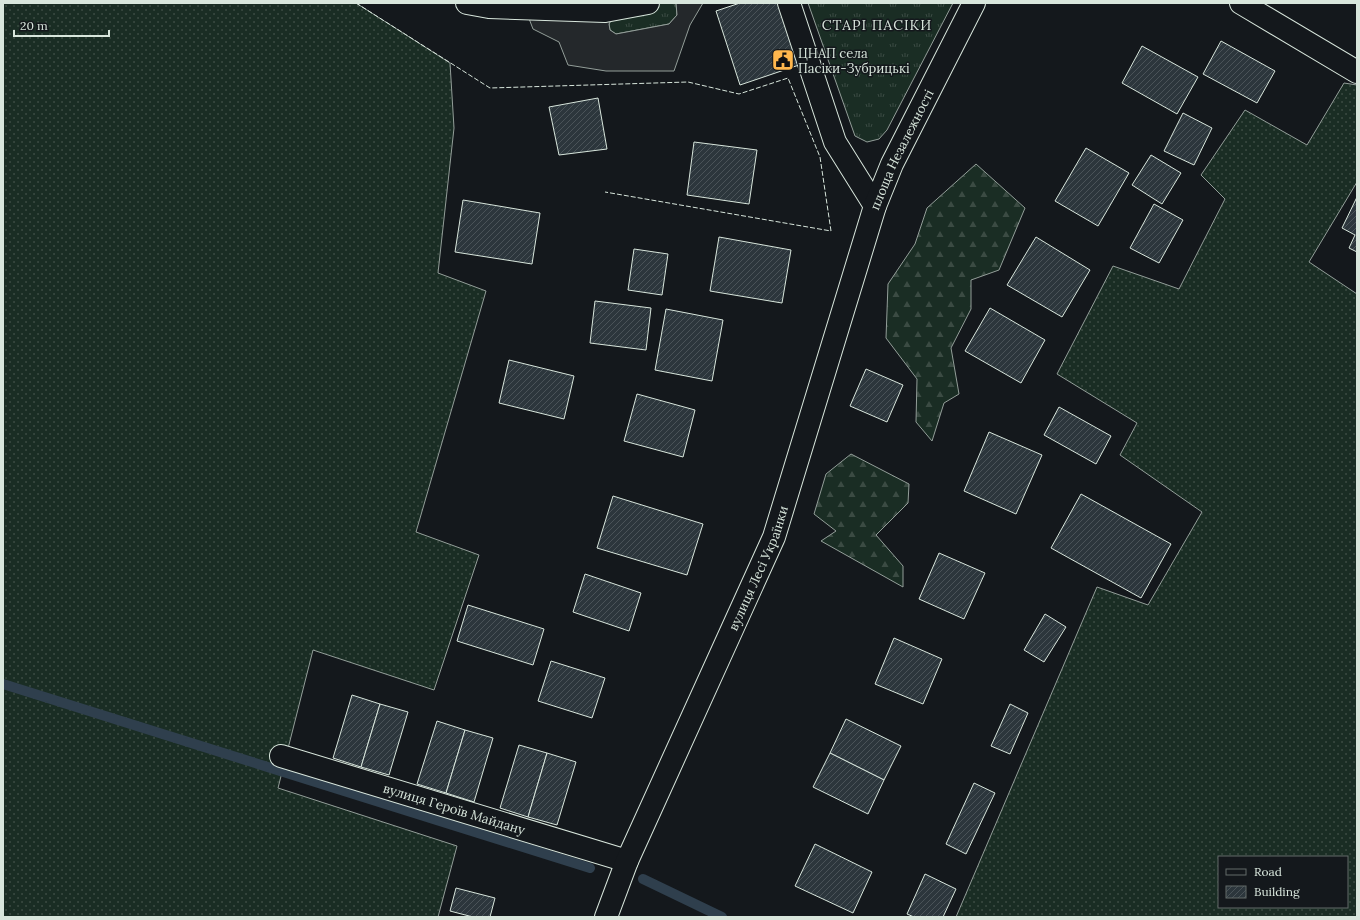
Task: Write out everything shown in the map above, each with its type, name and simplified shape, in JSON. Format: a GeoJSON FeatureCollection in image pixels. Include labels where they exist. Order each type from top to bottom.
{"type":"FeatureCollection","features":[{"type":"Feature","properties":{"kind":"main road"},"geometry":{"type":"LineString","coordinates":[[468,3],[489,7],[605,11],[648,3]]}},
{"type":"Feature","properties":{"kind":"main road","name":"площа Незалежності"},"geometry":{"type":"LineString","coordinates":[[789,3],[835,142],[875,206]]}},
{"type":"Feature","properties":{"kind":"main road","name":"площа Незалежності"},"geometry":{"type":"LineString","coordinates":[[875,206],[892,164],[974,3]]}},
{"type":"Feature","properties":{"kind":"main road"},"geometry":{"type":"LineString","coordinates":[[1242,3],[1357,72]]}},
{"type":"Feature","properties":{"kind":"main road","name":"вулиця Лесі Українки"},"geometry":{"type":"LineString","coordinates":[[606,917],[627,861],[774,536],[875,206]]}},
{"type":"Feature","properties":{"kind":"main road","name":"вулиця Героїв Майдану"},"geometry":{"type":"LineString","coordinates":[[281,756],[627,861]]}},
{"type":"Feature","properties":{"kind":"green space"},"geometry":{"type":"Polygon","coordinates":[[[3,3],[356,3],[450,63],[454,128],[438,273],[486,291],[416,532],[479,555],[434,690],[313,650],[278,788],[457,846],[438,917],[3,917],[3,3]]]}},
{"type":"Feature","properties":{"kind":"green space"},"geometry":{"type":"Polygon","coordinates":[[[648,3],[676,3],[677,15],[669,24],[616,34],[610,30],[609,24],[617,9],[648,3]]]}},
{"type":"Feature","properties":{"kind":"green space"},"geometry":{"type":"Polygon","coordinates":[[[808,3],[953,3],[887,130],[879,139],[867,142],[855,136],[808,3]]]}},
{"type":"Feature","properties":{"kind":"green space"},"geometry":{"type":"Polygon","coordinates":[[[1344,83],[1357,85],[1357,182],[1309,262],[1357,294],[1357,917],[956,917],[1097,587],[1148,605],[1202,512],[1120,455],[1137,423],[1057,374],[1113,266],[1179,289],[1225,199],[1201,175],[1245,110],[1307,145],[1344,83]]]}},
{"type":"Feature","properties":{"kind":"green space"},"geometry":{"type":"Polygon","coordinates":[[[976,164],[1025,208],[999,270],[971,280],[971,309],[951,348],[959,394],[944,403],[932,441],[916,422],[917,379],[886,338],[888,284],[915,244],[927,208],[976,164]]]}},
{"type":"Feature","properties":{"kind":"green space"},"geometry":{"type":"Polygon","coordinates":[[[851,454],[909,484],[908,503],[876,535],[903,566],[903,587],[821,541],[836,531],[814,514],[826,474],[851,454]]]}},
{"type":"Feature","properties":{"kind":"shaded area"},"geometry":{"type":"Polygon","coordinates":[[[676,3],[703,3],[690,25],[674,71],[606,71],[568,65],[559,42],[533,29],[525,8],[617,9],[609,24],[610,30],[616,34],[669,24],[677,15],[676,3]]]}},
{"type":"Feature","properties":{"kind":"building"},"geometry":{"type":"Polygon","coordinates":[[[740,3],[778,3],[799,65],[740,85],[716,11],[740,3]]]}},
{"type":"Feature","properties":{"kind":"building"},"geometry":{"type":"Polygon","coordinates":[[[1221,41],[1275,71],[1257,103],[1203,74],[1221,41]]]}},
{"type":"Feature","properties":{"kind":"building"},"geometry":{"type":"Polygon","coordinates":[[[1142,46],[1198,77],[1177,114],[1122,83],[1142,46]]]}},
{"type":"Feature","properties":{"kind":"building"},"geometry":{"type":"Polygon","coordinates":[[[598,98],[607,149],[559,155],[549,107],[598,98]]]}},
{"type":"Feature","properties":{"kind":"building"},"geometry":{"type":"Polygon","coordinates":[[[1183,113],[1212,128],[1194,165],[1164,151],[1183,113]]]}},
{"type":"Feature","properties":{"kind":"building"},"geometry":{"type":"Polygon","coordinates":[[[694,142],[757,150],[749,204],[687,195],[694,142]]]}},
{"type":"Feature","properties":{"kind":"building"},"geometry":{"type":"Polygon","coordinates":[[[1086,148],[1129,173],[1098,226],[1055,201],[1086,148]]]}},
{"type":"Feature","properties":{"kind":"building"},"geometry":{"type":"Polygon","coordinates":[[[1151,155],[1181,173],[1162,204],[1132,185],[1151,155]]]}},
{"type":"Feature","properties":{"kind":"building"},"geometry":{"type":"Polygon","coordinates":[[[1357,197],[1357,252],[1349,248],[1355,235],[1342,228],[1357,197]]]}},
{"type":"Feature","properties":{"kind":"building"},"geometry":{"type":"Polygon","coordinates":[[[463,200],[540,213],[532,264],[455,252],[463,200]]]}},
{"type":"Feature","properties":{"kind":"building"},"geometry":{"type":"Polygon","coordinates":[[[1154,204],[1183,220],[1159,263],[1130,248],[1154,204]]]}},
{"type":"Feature","properties":{"kind":"building"},"geometry":{"type":"Polygon","coordinates":[[[719,237],[791,250],[782,303],[710,291],[719,237]]]}},
{"type":"Feature","properties":{"kind":"building"},"geometry":{"type":"Polygon","coordinates":[[[1036,237],[1090,270],[1062,317],[1007,285],[1036,237]]]}},
{"type":"Feature","properties":{"kind":"building"},"geometry":{"type":"Polygon","coordinates":[[[634,249],[668,254],[662,295],[628,290],[634,249]]]}},
{"type":"Feature","properties":{"kind":"building"},"geometry":{"type":"Polygon","coordinates":[[[595,301],[651,308],[646,350],[590,343],[595,301]]]}},
{"type":"Feature","properties":{"kind":"building"},"geometry":{"type":"Polygon","coordinates":[[[990,308],[1045,340],[1021,383],[965,351],[990,308]]]}},
{"type":"Feature","properties":{"kind":"building"},"geometry":{"type":"Polygon","coordinates":[[[666,309],[723,320],[712,381],[655,370],[666,309]]]}},
{"type":"Feature","properties":{"kind":"building"},"geometry":{"type":"Polygon","coordinates":[[[509,360],[574,376],[564,419],[499,403],[509,360]]]}},
{"type":"Feature","properties":{"kind":"building"},"geometry":{"type":"Polygon","coordinates":[[[866,369],[903,385],[887,422],[850,406],[866,369]]]}},
{"type":"Feature","properties":{"kind":"building"},"geometry":{"type":"Polygon","coordinates":[[[637,394],[695,410],[683,457],[624,441],[637,394]]]}},
{"type":"Feature","properties":{"kind":"building"},"geometry":{"type":"Polygon","coordinates":[[[1059,407],[1111,436],[1096,464],[1044,435],[1059,407]]]}},
{"type":"Feature","properties":{"kind":"building"},"geometry":{"type":"Polygon","coordinates":[[[989,432],[1042,455],[1016,514],[964,491],[989,432]]]}},
{"type":"Feature","properties":{"kind":"building"},"geometry":{"type":"Polygon","coordinates":[[[1081,494],[1171,544],[1141,598],[1051,548],[1081,494]]]}},
{"type":"Feature","properties":{"kind":"building"},"geometry":{"type":"Polygon","coordinates":[[[613,496],[703,524],[687,575],[597,548],[613,496]]]}},
{"type":"Feature","properties":{"kind":"building"},"geometry":{"type":"Polygon","coordinates":[[[939,553],[985,573],[964,619],[919,599],[939,553]]]}},
{"type":"Feature","properties":{"kind":"building"},"geometry":{"type":"Polygon","coordinates":[[[585,574],[641,593],[629,631],[573,612],[585,574]]]}},
{"type":"Feature","properties":{"kind":"building"},"geometry":{"type":"Polygon","coordinates":[[[468,605],[544,629],[533,665],[457,641],[468,605]]]}},
{"type":"Feature","properties":{"kind":"building"},"geometry":{"type":"Polygon","coordinates":[[[1045,614],[1066,627],[1044,662],[1024,650],[1045,614]]]}},
{"type":"Feature","properties":{"kind":"building"},"geometry":{"type":"Polygon","coordinates":[[[894,638],[942,659],[923,704],[875,684],[894,638]]]}},
{"type":"Feature","properties":{"kind":"building"},"geometry":{"type":"Polygon","coordinates":[[[551,661],[605,678],[592,718],[538,701],[551,661]]]}},
{"type":"Feature","properties":{"kind":"building"},"geometry":{"type":"Polygon","coordinates":[[[352,695],[380,704],[361,767],[333,758],[352,695]]]}},
{"type":"Feature","properties":{"kind":"building"},"geometry":{"type":"Polygon","coordinates":[[[380,704],[408,712],[389,775],[361,767],[380,704]]]}},
{"type":"Feature","properties":{"kind":"building"},"geometry":{"type":"Polygon","coordinates":[[[1010,704],[1028,713],[1010,754],[991,746],[1010,704]]]}},
{"type":"Feature","properties":{"kind":"building"},"geometry":{"type":"Polygon","coordinates":[[[846,719],[901,746],[884,780],[830,753],[846,719]]]}},
{"type":"Feature","properties":{"kind":"building"},"geometry":{"type":"Polygon","coordinates":[[[437,721],[465,730],[446,793],[417,784],[437,721]]]}},
{"type":"Feature","properties":{"kind":"building"},"geometry":{"type":"Polygon","coordinates":[[[465,730],[493,738],[474,802],[446,793],[465,730]]]}},
{"type":"Feature","properties":{"kind":"building"},"geometry":{"type":"Polygon","coordinates":[[[519,745],[547,753],[528,817],[500,808],[519,745]]]}},
{"type":"Feature","properties":{"kind":"building"},"geometry":{"type":"Polygon","coordinates":[[[547,753],[576,762],[557,825],[528,817],[547,753]]]}},
{"type":"Feature","properties":{"kind":"building"},"geometry":{"type":"Polygon","coordinates":[[[830,753],[884,780],[868,814],[813,787],[830,753]]]}},
{"type":"Feature","properties":{"kind":"building"},"geometry":{"type":"Polygon","coordinates":[[[974,783],[995,793],[966,854],[946,844],[974,783]]]}},
{"type":"Feature","properties":{"kind":"building"},"geometry":{"type":"Polygon","coordinates":[[[815,844],[872,872],[853,913],[795,886],[815,844]]]}},
{"type":"Feature","properties":{"kind":"building"},"geometry":{"type":"Polygon","coordinates":[[[925,874],[956,889],[943,917],[914,917],[907,914],[925,874]]]}},
{"type":"Feature","properties":{"kind":"building"},"geometry":{"type":"Polygon","coordinates":[[[456,888],[495,898],[490,917],[473,917],[450,911],[456,888]]]}},
{"type":"Feature","properties":{"kind":"waterway"},"geometry":{"type":"LineString","coordinates":[[3,684],[590,868]]}},
{"type":"Feature","properties":{"kind":"waterway"},"geometry":{"type":"LineString","coordinates":[[643,879],[722,917]]}},
{"type":"Feature","properties":{"kind":"fence"},"geometry":{"type":"LineString","coordinates":[[356,3],[490,88],[688,82],[739,94],[788,78],[820,157],[831,231],[605,192]]}},
{"type":"Feature","properties":{"kind":"place","name":"ЦНАП села Пасіки-Зубрицькі"},"geometry":{"type":"Point","coordinates":[783,60]}},
{"type":"Feature","properties":{"kind":"district","name":"СТАРІ ПАСІКИ"},"geometry":{"type":"Point","coordinates":[877,25]}}]}
